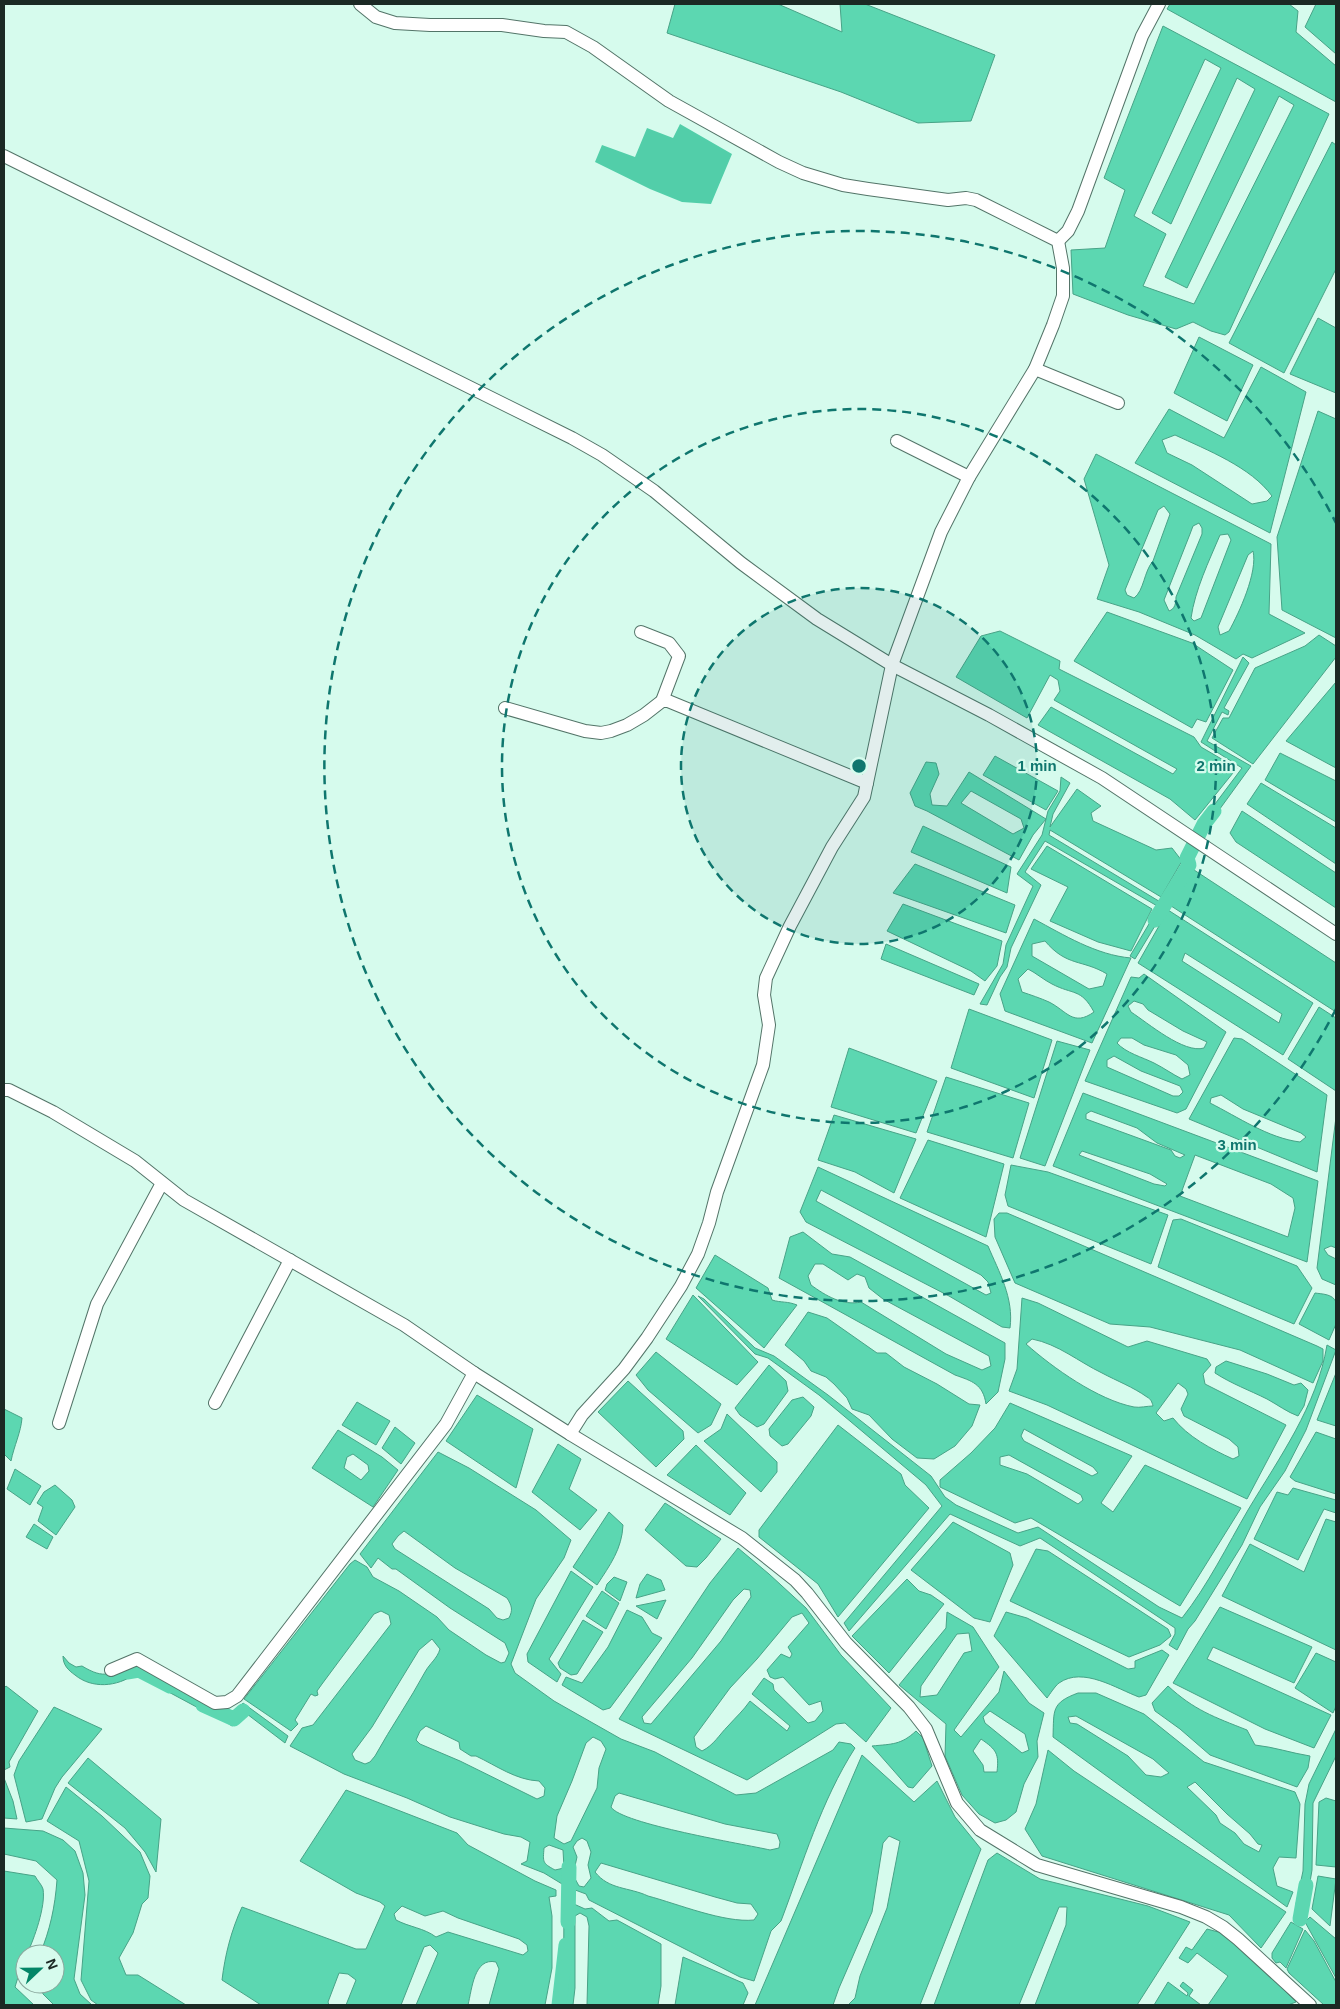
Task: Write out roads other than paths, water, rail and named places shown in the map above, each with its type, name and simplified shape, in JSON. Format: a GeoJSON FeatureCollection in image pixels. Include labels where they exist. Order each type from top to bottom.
{"type":"FeatureCollection","features":[{"type":"Feature","properties":{"kind":"street"},"geometry":{"type":"LineString","coordinates":[[360,4],[376,17],[395,23],[502,25],[566,32],[593,47],[669,102],[755,150],[803,173],[868,189],[948,200],[966,198],[976,200],[1058,241]]}},
{"type":"Feature","properties":{"kind":"street"},"geometry":{"type":"LineString","coordinates":[[1058,241],[1068,231],[1078,211],[1142,36],[1159,4]]}},
{"type":"Feature","properties":{"kind":"street"},"geometry":{"type":"LineString","coordinates":[[4,156],[554,429],[602,455],[654,491],[741,563],[817,618],[892,665],[989,715],[1102,778],[1336,934]]}},
{"type":"Feature","properties":{"kind":"street"},"geometry":{"type":"LineString","coordinates":[[570,1434],[582,1415],[624,1369],[681,1286],[698,1254],[709,1224],[717,1192],[763,1065],[769,1025],[764,995],[766,978],[790,926],[832,847],[864,797],[892,665],[941,532],[969,477],[1035,369],[1063,296],[1063,268],[1058,241]]}},
{"type":"Feature","properties":{"kind":"street"},"geometry":{"type":"LineString","coordinates":[[1035,369],[1118,403]]}},
{"type":"Feature","properties":{"kind":"street"},"geometry":{"type":"LineString","coordinates":[[897,441],[969,477]]}},
{"type":"Feature","properties":{"kind":"street"},"geometry":{"type":"LineString","coordinates":[[505,708],[585,731],[601,733],[627,725],[644,716],[662,701],[679,656],[669,643],[641,632]]}},
{"type":"Feature","properties":{"kind":"street"},"geometry":{"type":"LineString","coordinates":[[662,701],[668,701],[867,783]]}},
{"type":"Feature","properties":{"kind":"street"},"geometry":{"type":"LineString","coordinates":[[4,1090],[9,1090],[53,1112],[135,1161],[184,1200],[404,1325],[474,1373],[570,1434],[742,1538],[795,1580],[846,1643],[909,1707],[926,1729],[957,1803],[980,1830],[1037,1865],[1181,1907],[1206,1917],[1238,1939],[1310,2005]]}},
{"type":"Feature","properties":{"kind":"street"},"geometry":{"type":"LineString","coordinates":[[58,1424],[97,1304],[162,1183]]}},
{"type":"Feature","properties":{"kind":"street"},"geometry":{"type":"LineString","coordinates":[[215,1403],[290,1260]]}},
{"type":"Feature","properties":{"kind":"street"},"geometry":{"type":"LineString","coordinates":[[111,1670],[137,1659],[215,1703],[227,1702],[237,1696],[446,1424],[474,1373]]}},
{"type":"Feature","properties":{"kind":"waterway"},"geometry":{"type":"LineString","coordinates":[[1155,920],[1189,865],[1187,858],[1204,824],[1214,811]]}},
{"type":"Feature","properties":{"kind":"waterway"},"geometry":{"type":"LineString","coordinates":[[127,1672],[139,1670],[170,1686]]}},
{"type":"Feature","properties":{"kind":"waterway"},"geometry":{"type":"LineString","coordinates":[[203,1705],[234,1719],[243,1711]]}},
{"type":"Feature","properties":{"kind":"waterway"},"geometry":{"type":"LineString","coordinates":[[568,1922],[569,1867]]}},
{"type":"Feature","properties":{"kind":"waterway"},"geometry":{"type":"LineString","coordinates":[[1300,1919],[1306,1885]]}},
{"type":"Feature","properties":{"kind":"waterway"},"geometry":{"type":"LineString","coordinates":[[559,2005],[566,1945]]}}]}
